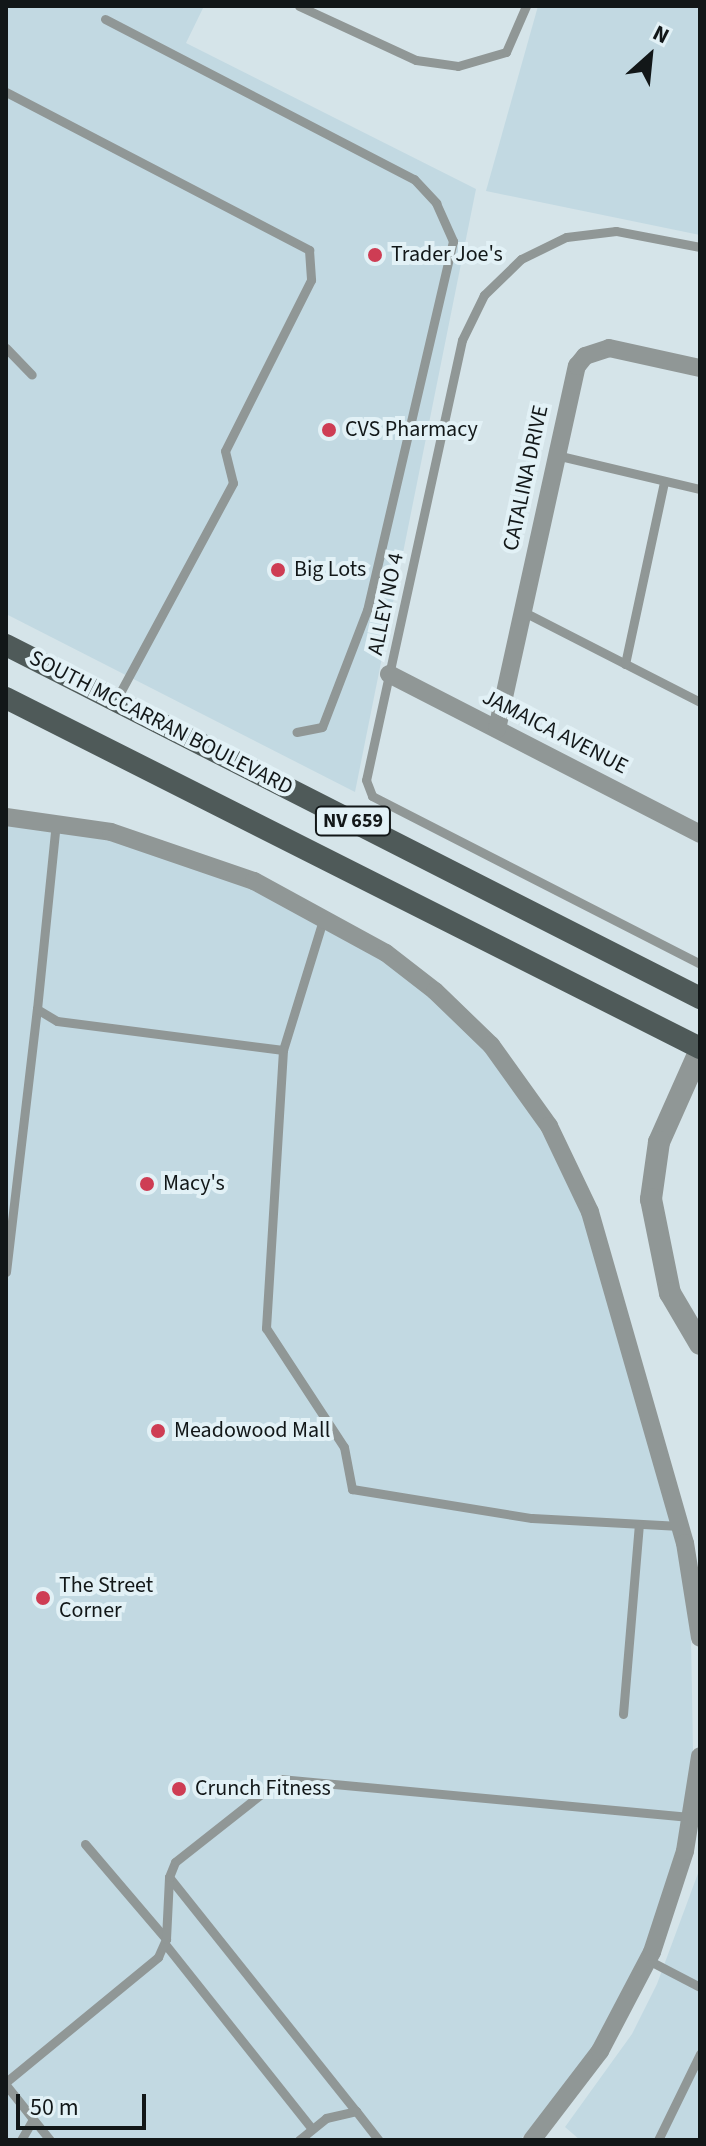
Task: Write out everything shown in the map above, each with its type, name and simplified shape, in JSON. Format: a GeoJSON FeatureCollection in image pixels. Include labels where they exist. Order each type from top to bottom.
{"type":"FeatureCollection","features":[{"type":"Feature","properties":{"kind":"main road","name":"SOUTH MCCARRAN BOULEVARD"},"geometry":{"type":"LineString","coordinates":[[6,645],[700,998]]}},
{"type":"Feature","properties":{"kind":"main road","name":"NV 659"},"geometry":{"type":"LineString","coordinates":[[6,698],[700,1049]]}},
{"type":"Feature","properties":{"kind":"street","name":"CATALINA DRIVE"},"geometry":{"type":"LineString","coordinates":[[497,729],[573,376],[585,356],[609,348],[700,368]]}},
{"type":"Feature","properties":{"kind":"street","name":"JAMAICA AVENUE"},"geometry":{"type":"LineString","coordinates":[[389,674],[700,834]]}},
{"type":"Feature","properties":{"kind":"street"},"geometry":{"type":"LineString","coordinates":[[6,817],[111,832],[207,862],[324,917],[386,953],[460,1013],[520,1082],[549,1126],[590,1212],[680,1526],[700,1638]]}},
{"type":"Feature","properties":{"kind":"street"},"geometry":{"type":"LineString","coordinates":[[700,1049],[659,1142],[651,1199],[670,1293],[700,1344]]}},
{"type":"Feature","properties":{"kind":"street"},"geometry":{"type":"LineString","coordinates":[[532,2140],[600,2051],[648,1960],[671,1901],[692,1817],[699,1767]]}},
{"type":"Feature","properties":{"kind":"lane"},"geometry":{"type":"LineString","coordinates":[[299,6],[416,60],[458,66],[506,52],[526,6]]}},
{"type":"Feature","properties":{"kind":"lane"},"geometry":{"type":"LineString","coordinates":[[105,19],[414,179],[436,203],[453,241],[367,610],[322,727],[296,732]]}},
{"type":"Feature","properties":{"kind":"lane"},"geometry":{"type":"LineString","coordinates":[[6,92],[309,250],[311,280],[225,451],[233,483],[116,700]]}},
{"type":"Feature","properties":{"kind":"lane","name":"ALLEY NO 4"},"geometry":{"type":"LineString","coordinates":[[700,247],[616,231],[566,237],[521,259],[484,295],[462,340],[366,780],[372,796],[700,964]]}},
{"type":"Feature","properties":{"kind":"lane"},"geometry":{"type":"LineString","coordinates":[[6,348],[32,375]]}},
{"type":"Feature","properties":{"kind":"lane"},"geometry":{"type":"LineString","coordinates":[[556,455],[700,489]]}},
{"type":"Feature","properties":{"kind":"lane"},"geometry":{"type":"LineString","coordinates":[[625,664],[664,482]]}},
{"type":"Feature","properties":{"kind":"lane"},"geometry":{"type":"LineString","coordinates":[[522,611],[700,702]]}},
{"type":"Feature","properties":{"kind":"lane"},"geometry":{"type":"LineString","coordinates":[[6,1272],[56,822]]}},
{"type":"Feature","properties":{"kind":"lane"},"geometry":{"type":"LineString","coordinates":[[324,917],[283,1050],[266,1328],[344,1447],[352,1489],[487,1512],[680,1526]]}},
{"type":"Feature","properties":{"kind":"lane"},"geometry":{"type":"LineString","coordinates":[[37,1009],[57,1021],[283,1050]]}},
{"type":"Feature","properties":{"kind":"lane"},"geometry":{"type":"LineString","coordinates":[[623,1714],[639,1525]]}},
{"type":"Feature","properties":{"kind":"lane"},"geometry":{"type":"LineString","coordinates":[[50,2140],[6,2084],[150,1963],[165,1942],[169,1877],[180,1855],[280,1779],[692,1817]]}},
{"type":"Feature","properties":{"kind":"lane"},"geometry":{"type":"LineString","coordinates":[[85,1844],[312,2129]]}},
{"type":"Feature","properties":{"kind":"lane"},"geometry":{"type":"LineString","coordinates":[[169,1877],[379,2140]]}},
{"type":"Feature","properties":{"kind":"lane"},"geometry":{"type":"LineString","coordinates":[[648,1960],[700,1987]]}},
{"type":"Feature","properties":{"kind":"lane"},"geometry":{"type":"LineString","coordinates":[[658,2140],[700,2054]]}},
{"type":"Feature","properties":{"kind":"lane"},"geometry":{"type":"LineString","coordinates":[[299,2140],[326,2118],[356,2111]]}},
{"type":"Feature","properties":{"kind":"lane"},"geometry":{"type":"LineString","coordinates":[[21,2140],[33,2119]]}},
{"type":"Feature","properties":{"kind":"shaded area"},"geometry":{"type":"Polygon","coordinates":[[[6,6],[204,6],[186,43],[476,189],[355,792],[6,614],[6,6]]]}},
{"type":"Feature","properties":{"kind":"shaded area"},"geometry":{"type":"Polygon","coordinates":[[[538,6],[700,6],[700,235],[486,191],[538,6]]]}},
{"type":"Feature","properties":{"kind":"shaded area"},"geometry":{"type":"Polygon","coordinates":[[[6,823],[81,833],[202,866],[294,905],[435,991],[511,1079],[559,1162],[590,1229],[676,1532],[691,1636],[693,1752],[688,1812],[643,1956],[608,2024],[558,2097],[520,2140],[6,2140],[6,823]]]}},
{"type":"Feature","properties":{"kind":"shaded area"},"geometry":{"type":"Polygon","coordinates":[[[700,1868],[700,2140],[580,2140],[565,2127],[632,2034],[657,1984],[700,1868]]]}},
{"type":"Feature","properties":{"kind":"place","name":"Trader Joe's"},"geometry":{"type":"Point","coordinates":[375,255]}},
{"type":"Feature","properties":{"kind":"place","name":"CVS Pharmacy"},"geometry":{"type":"Point","coordinates":[329,430]}},
{"type":"Feature","properties":{"kind":"place","name":"Big Lots"},"geometry":{"type":"Point","coordinates":[278,570]}},
{"type":"Feature","properties":{"kind":"place","name":"Macy's"},"geometry":{"type":"Point","coordinates":[147,1184]}},
{"type":"Feature","properties":{"kind":"place","name":"Meadowood Mall"},"geometry":{"type":"Point","coordinates":[158,1431]}},
{"type":"Feature","properties":{"kind":"place","name":"The Street Corner"},"geometry":{"type":"Point","coordinates":[43,1598]}},
{"type":"Feature","properties":{"kind":"place","name":"Crunch Fitness"},"geometry":{"type":"Point","coordinates":[179,1789]}}]}
